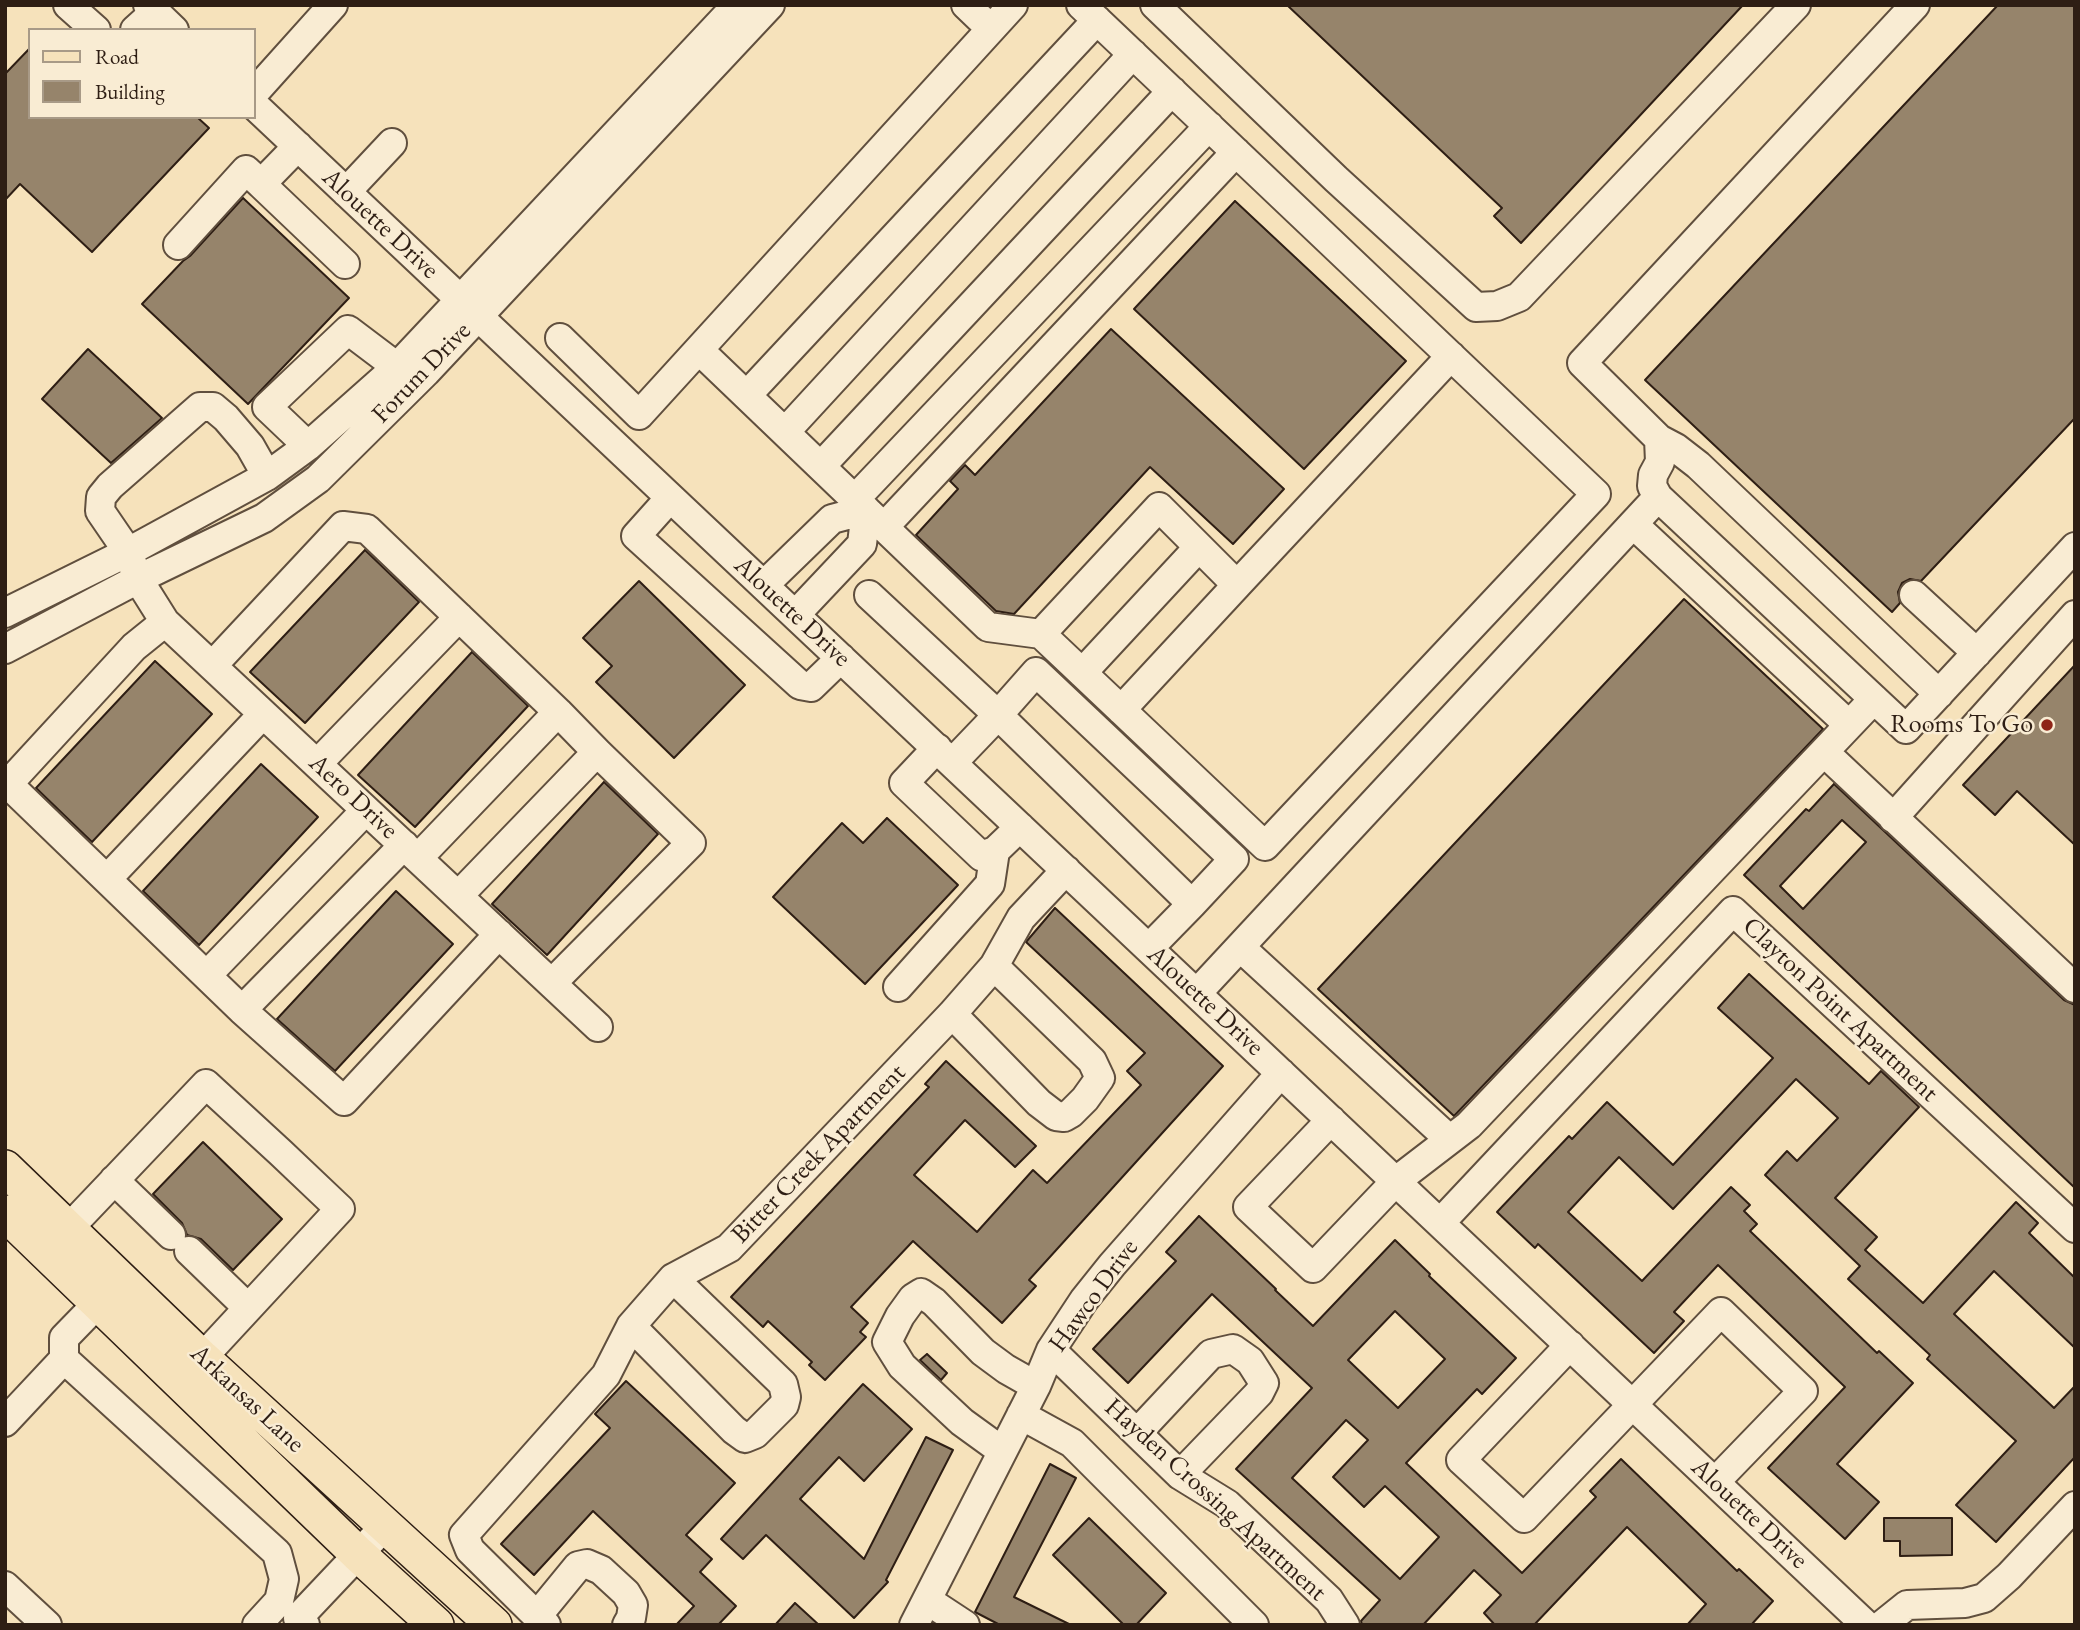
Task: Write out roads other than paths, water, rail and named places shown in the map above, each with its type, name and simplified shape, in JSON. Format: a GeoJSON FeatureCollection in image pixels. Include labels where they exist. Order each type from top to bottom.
{"type":"FeatureCollection","features":[{"type":"Feature","properties":{"kind":"main road","name":"Arkansas Lane"},"geometry":{"type":"LineString","coordinates":[[5,1168],[202,1358],[494,1625]]}},
{"type":"Feature","properties":{"kind":"main road","name":"Arkansas Lane"},"geometry":{"type":"LineString","coordinates":[[5,1213],[358,1554],[436,1625]]}},
{"type":"Feature","properties":{"kind":"street"},"geometry":{"type":"LineString","coordinates":[[68,5],[94,28]]}},
{"type":"Feature","properties":{"kind":"street"},"geometry":{"type":"LineString","coordinates":[[256,91],[333,5]]}},
{"type":"Feature","properties":{"kind":"street","name":"Forum Drive"},"geometry":{"type":"LineString","coordinates":[[5,649],[138,579],[264,518],[318,479],[426,372],[469,308],[737,5]]}},
{"type":"Feature","properties":{"kind":"street","name":"Forum Drive"},"geometry":{"type":"LineString","coordinates":[[5,613],[128,552],[267,476],[308,446],[469,308],[770,5]]}},
{"type":"Feature","properties":{"kind":"street"},"geometry":{"type":"LineString","coordinates":[[965,5],[991,29]]}},
{"type":"Feature","properties":{"kind":"street"},"geometry":{"type":"LineString","coordinates":[[560,338],[639,415],[1013,5]]}},
{"type":"Feature","properties":{"kind":"street"},"geometry":{"type":"LineString","coordinates":[[1155,5],[1336,179],[1476,307],[1497,306],[1519,297],[1796,5]]}},
{"type":"Feature","properties":{"kind":"street"},"geometry":{"type":"LineString","coordinates":[[1915,5],[1582,363],[1659,439],[1698,465],[1939,694]]}},
{"type":"Feature","properties":{"kind":"street"},"geometry":{"type":"LineString","coordinates":[[699,350],[988,627],[1041,634],[1265,846],[1596,494],[1089,13],[747,395]]}},
{"type":"Feature","properties":{"kind":"street"},"geometry":{"type":"LineString","coordinates":[[785,432],[1133,54]]}},
{"type":"Feature","properties":{"kind":"street"},"geometry":{"type":"LineString","coordinates":[[821,466],[1172,91]]}},
{"type":"Feature","properties":{"kind":"street","name":"Alouette Drive"},"geometry":{"type":"LineString","coordinates":[[256,107],[1866,1625]]}},
{"type":"Feature","properties":{"kind":"street"},"geometry":{"type":"LineString","coordinates":[[795,615],[862,544],[869,512],[1209,126]]}},
{"type":"Feature","properties":{"kind":"street"},"geometry":{"type":"LineString","coordinates":[[346,192],[392,143]]}},
{"type":"Feature","properties":{"kind":"street"},"geometry":{"type":"LineString","coordinates":[[261,184],[298,146]]}},
{"type":"Feature","properties":{"kind":"street"},"geometry":{"type":"LineString","coordinates":[[764,585],[832,519],[869,512],[1236,152]]}},
{"type":"Feature","properties":{"kind":"street"},"geometry":{"type":"LineString","coordinates":[[178,245],[246,170],[345,264]]}},
{"type":"Feature","properties":{"kind":"street"},"geometry":{"type":"LineString","coordinates":[[308,446],[267,407],[348,330],[397,367]]}},
{"type":"Feature","properties":{"kind":"street"},"geometry":{"type":"LineString","coordinates":[[1121,710],[1451,356]]}},
{"type":"Feature","properties":{"kind":"street","name":"Aero Drive"},"geometry":{"type":"LineString","coordinates":[[267,476],[250,446],[213,407],[200,407],[101,497],[100,511],[128,552],[138,579],[165,622],[598,1027]]}},
{"type":"Feature","properties":{"kind":"street"},"geometry":{"type":"LineString","coordinates":[[1659,439],[1660,462],[1653,475],[1652,486],[1658,497],[1906,729],[2075,547]]}},
{"type":"Feature","properties":{"kind":"street"},"geometry":{"type":"LineString","coordinates":[[1197,993],[1658,497]]}},
{"type":"Feature","properties":{"kind":"street"},"geometry":{"type":"LineString","coordinates":[[670,498],[636,536],[800,685],[811,687],[841,658]]}},
{"type":"Feature","properties":{"kind":"street"},"geometry":{"type":"LineString","coordinates":[[1041,634],[1159,507],[1237,585]]}},
{"type":"Feature","properties":{"kind":"street"},"geometry":{"type":"LineString","coordinates":[[1633,524],[1849,725]]}},
{"type":"Feature","properties":{"kind":"street"},"geometry":{"type":"LineString","coordinates":[[212,666],[343,526],[367,529],[691,843],[552,984]]}},
{"type":"Feature","properties":{"kind":"street"},"geometry":{"type":"LineString","coordinates":[[1082,673],[1199,547]]}},
{"type":"Feature","properties":{"kind":"street"},"geometry":{"type":"LineString","coordinates":[[1914,595],[1977,653]]}},
{"type":"Feature","properties":{"kind":"street"},"geometry":{"type":"LineString","coordinates":[[869,596],[998,715],[1192,904]]}},
{"type":"Feature","properties":{"kind":"street"},"geometry":{"type":"LineString","coordinates":[[1893,818],[2075,615]]}},
{"type":"Feature","properties":{"kind":"street"},"geometry":{"type":"LineString","coordinates":[[317,764],[459,617]]}},
{"type":"Feature","properties":{"kind":"street"},"geometry":{"type":"LineString","coordinates":[[165,622],[134,647],[8,784],[242,1010],[344,1101],[499,934]]}},
{"type":"Feature","properties":{"kind":"street"},"geometry":{"type":"LineString","coordinates":[[1020,827],[995,851],[981,856],[904,783],[945,756],[998,715],[1036,672],[1234,859],[1149,948]]}},
{"type":"Feature","properties":{"kind":"street"},"geometry":{"type":"LineString","coordinates":[[1331,1120],[1248,1207],[1313,1268],[1396,1181],[1469,1125],[1874,699]]}},
{"type":"Feature","properties":{"kind":"street"},"geometry":{"type":"LineString","coordinates":[[242,1010],[558,712]]}},
{"type":"Feature","properties":{"kind":"street"},"geometry":{"type":"LineString","coordinates":[[107,879],[264,714]]}},
{"type":"Feature","properties":{"kind":"street"},"geometry":{"type":"LineString","coordinates":[[458,896],[597,752]]}},
{"type":"Feature","properties":{"kind":"street"},"geometry":{"type":"LineString","coordinates":[[1824,752],[2075,988]]}},
{"type":"Feature","properties":{"kind":"street"},"geometry":{"type":"LineString","coordinates":[[207,975],[366,810]]}},
{"type":"Feature","properties":{"kind":"street"},"geometry":{"type":"LineString","coordinates":[[898,987],[990,884],[995,851]]}},
{"type":"Feature","properties":{"kind":"street","name":"Bitter Creek Apartment"},"geometry":{"type":"LineString","coordinates":[[627,1625],[633,1605],[626,1593],[601,1570],[587,1564],[578,1566],[541,1620],[470,1550],[464,1535],[606,1375],[631,1326],[673,1278],[729,1248],[953,1014],[994,967],[1021,918],[1066,870]]}},
{"type":"Feature","properties":{"kind":"street","name":"Clayton Point Apartment"},"geometry":{"type":"LineString","coordinates":[[1440,1223],[1733,911],[2075,1228]]}},
{"type":"Feature","properties":{"kind":"street"},"geometry":{"type":"LineString","coordinates":[[1240,947],[1449,1139]]}},
{"type":"Feature","properties":{"kind":"street"},"geometry":{"type":"LineString","coordinates":[[953,1014],[1039,1103],[1056,1116],[1064,1117],[1071,1113],[1084,1099],[1100,1078],[1092,1061],[994,967]]}},
{"type":"Feature","properties":{"kind":"street","name":"Hawco Drive"},"geometry":{"type":"LineString","coordinates":[[914,1625],[1021,1415],[1051,1350],[1084,1300],[1281,1073]]}},
{"type":"Feature","properties":{"kind":"street"},"geometry":{"type":"LineString","coordinates":[[68,1229],[206,1084],[340,1209],[202,1358]]}},
{"type":"Feature","properties":{"kind":"street"},"geometry":{"type":"LineString","coordinates":[[114,1180],[248,1308]]}},
{"type":"Feature","properties":{"kind":"street"},"geometry":{"type":"LineString","coordinates":[[631,1326],[745,1438],[755,1434],[784,1405],[786,1397],[783,1384],[673,1278]]}},
{"type":"Feature","properties":{"kind":"street"},"geometry":{"type":"LineString","coordinates":[[1002,1451],[962,1422],[901,1366],[887,1342],[900,1316],[913,1298],[921,1293],[934,1302],[983,1352],[1035,1386]]}},
{"type":"Feature","properties":{"kind":"street"},"geometry":{"type":"LineString","coordinates":[[5,1422],[64,1359],[64,1338],[98,1303]]}},
{"type":"Feature","properties":{"kind":"street"},"geometry":{"type":"LineString","coordinates":[[1570,1345],[1461,1460],[1524,1518],[1721,1312],[1803,1391],[1715,1482]]}},
{"type":"Feature","properties":{"kind":"street"},"geometry":{"type":"LineString","coordinates":[[1137,1433],[1211,1354],[1233,1349],[1250,1361],[1264,1383],[1259,1393],[1180,1475]]}},
{"type":"Feature","properties":{"kind":"street","name":"Hayden Crossing Apartment"},"geometry":{"type":"LineString","coordinates":[[1051,1350],[1180,1475],[1227,1504],[1329,1600],[1345,1625]]}},
{"type":"Feature","properties":{"kind":"street"},"geometry":{"type":"LineString","coordinates":[[64,1359],[277,1553],[294,1615]]}},
{"type":"Feature","properties":{"kind":"street"},"geometry":{"type":"LineString","coordinates":[[1021,1415],[1072,1443],[1254,1625]]}},
{"type":"Feature","properties":{"kind":"street"},"geometry":{"type":"LineString","coordinates":[[1882,1625],[1906,1605],[1965,1603],[1984,1598],[2010,1576],[2075,1506]]}},
{"type":"Feature","properties":{"kind":"street"},"geometry":{"type":"LineString","coordinates":[[257,1625],[294,1615],[385,1526]]}},
{"type":"Feature","properties":{"kind":"street"},"geometry":{"type":"LineString","coordinates":[[5,1586],[47,1625]]}},
{"type":"Feature","properties":{"kind":"street"},"geometry":{"type":"LineString","coordinates":[[927,1600],[965,1625]]}},
{"type":"Feature","properties":{"kind":"place","name":"Rooms To Go"},"geometry":{"type":"Point","coordinates":[2047,725]}}]}
